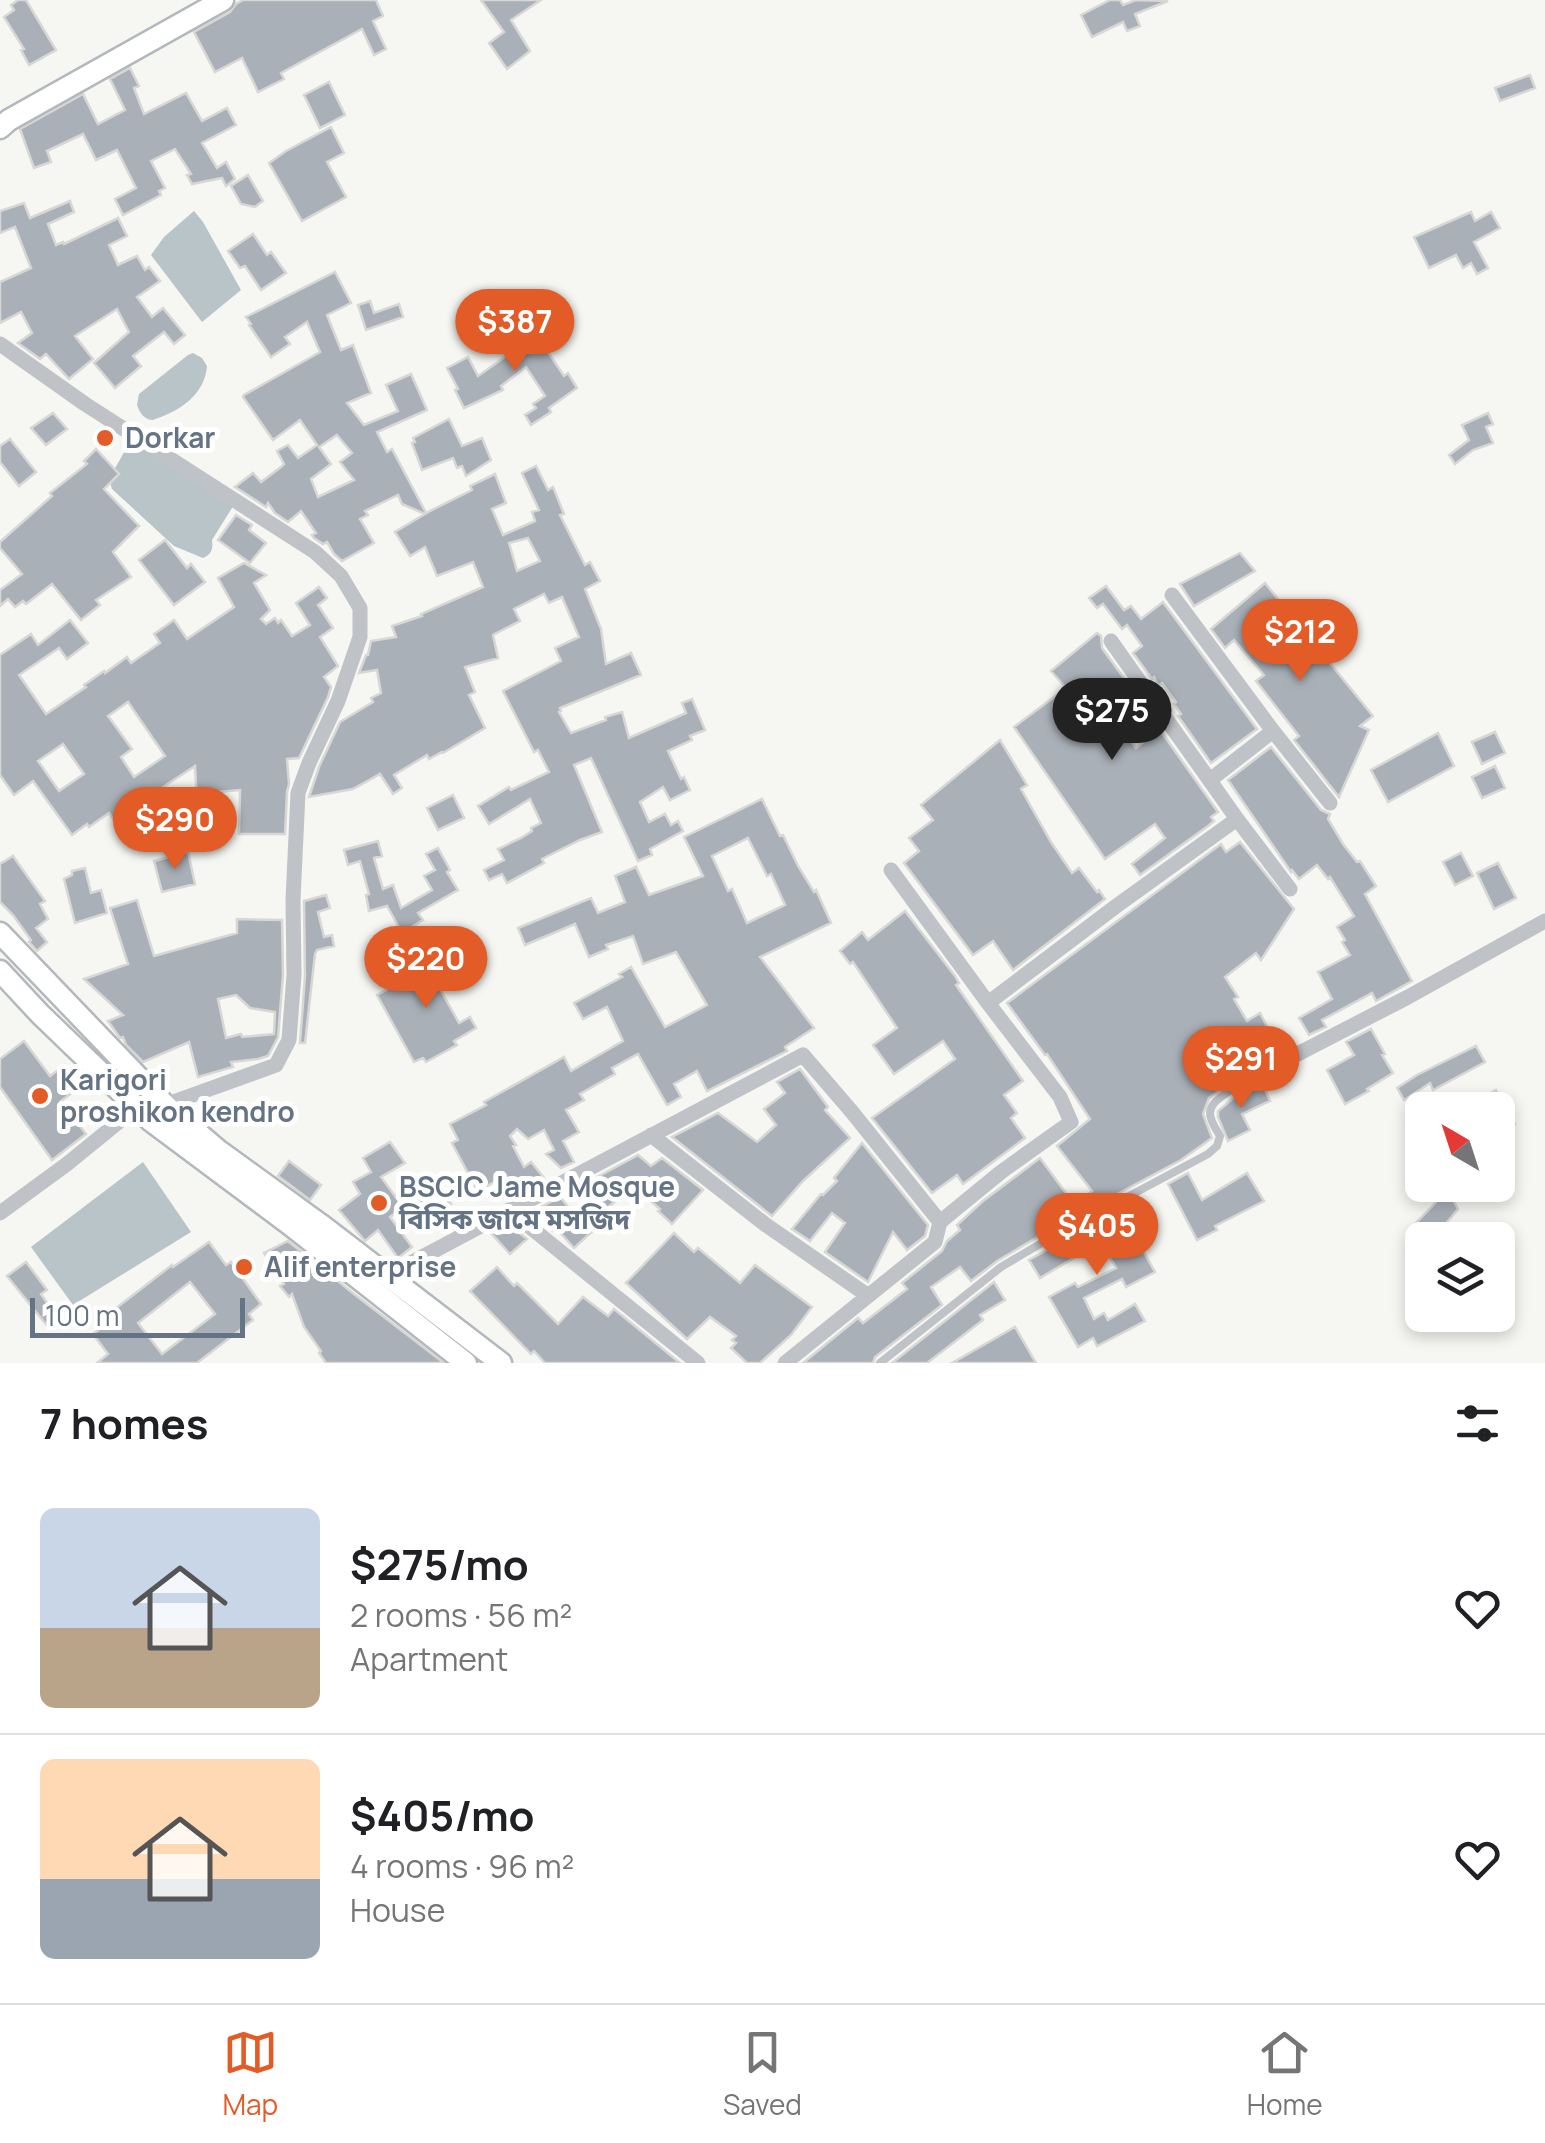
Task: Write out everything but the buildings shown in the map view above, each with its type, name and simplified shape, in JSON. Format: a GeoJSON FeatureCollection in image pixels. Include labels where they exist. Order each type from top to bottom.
{"type":"FeatureCollection","features":[{"type":"Feature","properties":{"kind":"main road"},"geometry":{"type":"LineString","coordinates":[[0,128],[223,0]]}},
{"type":"Feature","properties":{"kind":"main road"},"geometry":{"type":"LineString","coordinates":[[0,933],[165,1105],[218,1150],[501,1363]]}},
{"type":"Feature","properties":{"kind":"main road"},"geometry":{"type":"LineString","coordinates":[[0,971],[151,1121],[466,1363]]}},
{"type":"Feature","properties":{"kind":"street"},"geometry":{"type":"LineString","coordinates":[[0,344],[85,404],[315,552],[341,576],[360,608],[360,637],[338,701],[298,793],[289,1040],[276,1064],[165,1105]]}},
{"type":"Feature","properties":{"kind":"street"},"geometry":{"type":"LineString","coordinates":[[1172,595],[1330,803]]}},
{"type":"Feature","properties":{"kind":"street"},"geometry":{"type":"LineString","coordinates":[[1111,641],[1290,889]]}},
{"type":"Feature","properties":{"kind":"street"},"geometry":{"type":"LineString","coordinates":[[1210,780],[1273,731]]}},
{"type":"Feature","properties":{"kind":"street"},"geometry":{"type":"LineString","coordinates":[[988,1003],[1238,819]]}},
{"type":"Feature","properties":{"kind":"street"},"geometry":{"type":"LineString","coordinates":[[784,1363],[935,1242],[940,1222],[1000,1172],[1071,1122],[1060,1097],[891,870]]}},
{"type":"Feature","properties":{"kind":"street"},"geometry":{"type":"LineString","coordinates":[[1253,1078],[1545,922]]}},
{"type":"Feature","properties":{"kind":"street"},"geometry":{"type":"LineString","coordinates":[[408,1264],[803,1055],[940,1222]]}},
{"type":"Feature","properties":{"kind":"street"},"geometry":{"type":"LineString","coordinates":[[0,1213],[137,1108]]}},
{"type":"Feature","properties":{"kind":"street"},"geometry":{"type":"LineString","coordinates":[[651,1135],[866,1296]]}},
{"type":"Feature","properties":{"kind":"street"},"geometry":{"type":"LineString","coordinates":[[509,1210],[698,1363]]}},
{"type":"Feature","properties":{"kind":"lane"},"geometry":{"type":"LineString","coordinates":[[880,1363],[1001,1267],[1208,1154],[1217,1146],[1220,1136],[1211,1120],[1214,1102],[1253,1078]]}},
{"type":"Feature","properties":{"kind":"shaded area"},"geometry":{"type":"Polygon","coordinates":[[[194,211],[241,290],[202,322],[151,255],[164,237],[194,211]]]}},
{"type":"Feature","properties":{"kind":"shaded area"},"geometry":{"type":"Polygon","coordinates":[[[193,353],[207,366],[198,391],[169,413],[152,420],[144,417],[137,405],[139,394],[193,353]]]}},
{"type":"Feature","properties":{"kind":"shaded area"},"geometry":{"type":"Polygon","coordinates":[[[133,443],[235,503],[212,540],[211,551],[203,558],[174,546],[112,489],[109,479],[133,443]]]}},
{"type":"Feature","properties":{"kind":"shaded area"},"geometry":{"type":"Polygon","coordinates":[[[143,1162],[191,1232],[73,1305],[31,1247],[143,1162]]]}},
{"type":"Feature","properties":{"kind":"place","name":"Dorkar"},"geometry":{"type":"Point","coordinates":[105,438]}},
{"type":"Feature","properties":{"kind":"place","name":"Karigori proshikon kendro"},"geometry":{"type":"Point","coordinates":[40,1096]}},
{"type":"Feature","properties":{"kind":"place","name":"BSCIC Jame Mosque বিসিক জামে মসজিদ"},"geometry":{"type":"Point","coordinates":[379,1203]}},
{"type":"Feature","properties":{"kind":"place","name":"Alif enterprise"},"geometry":{"type":"Point","coordinates":[244,1267]}}]}
